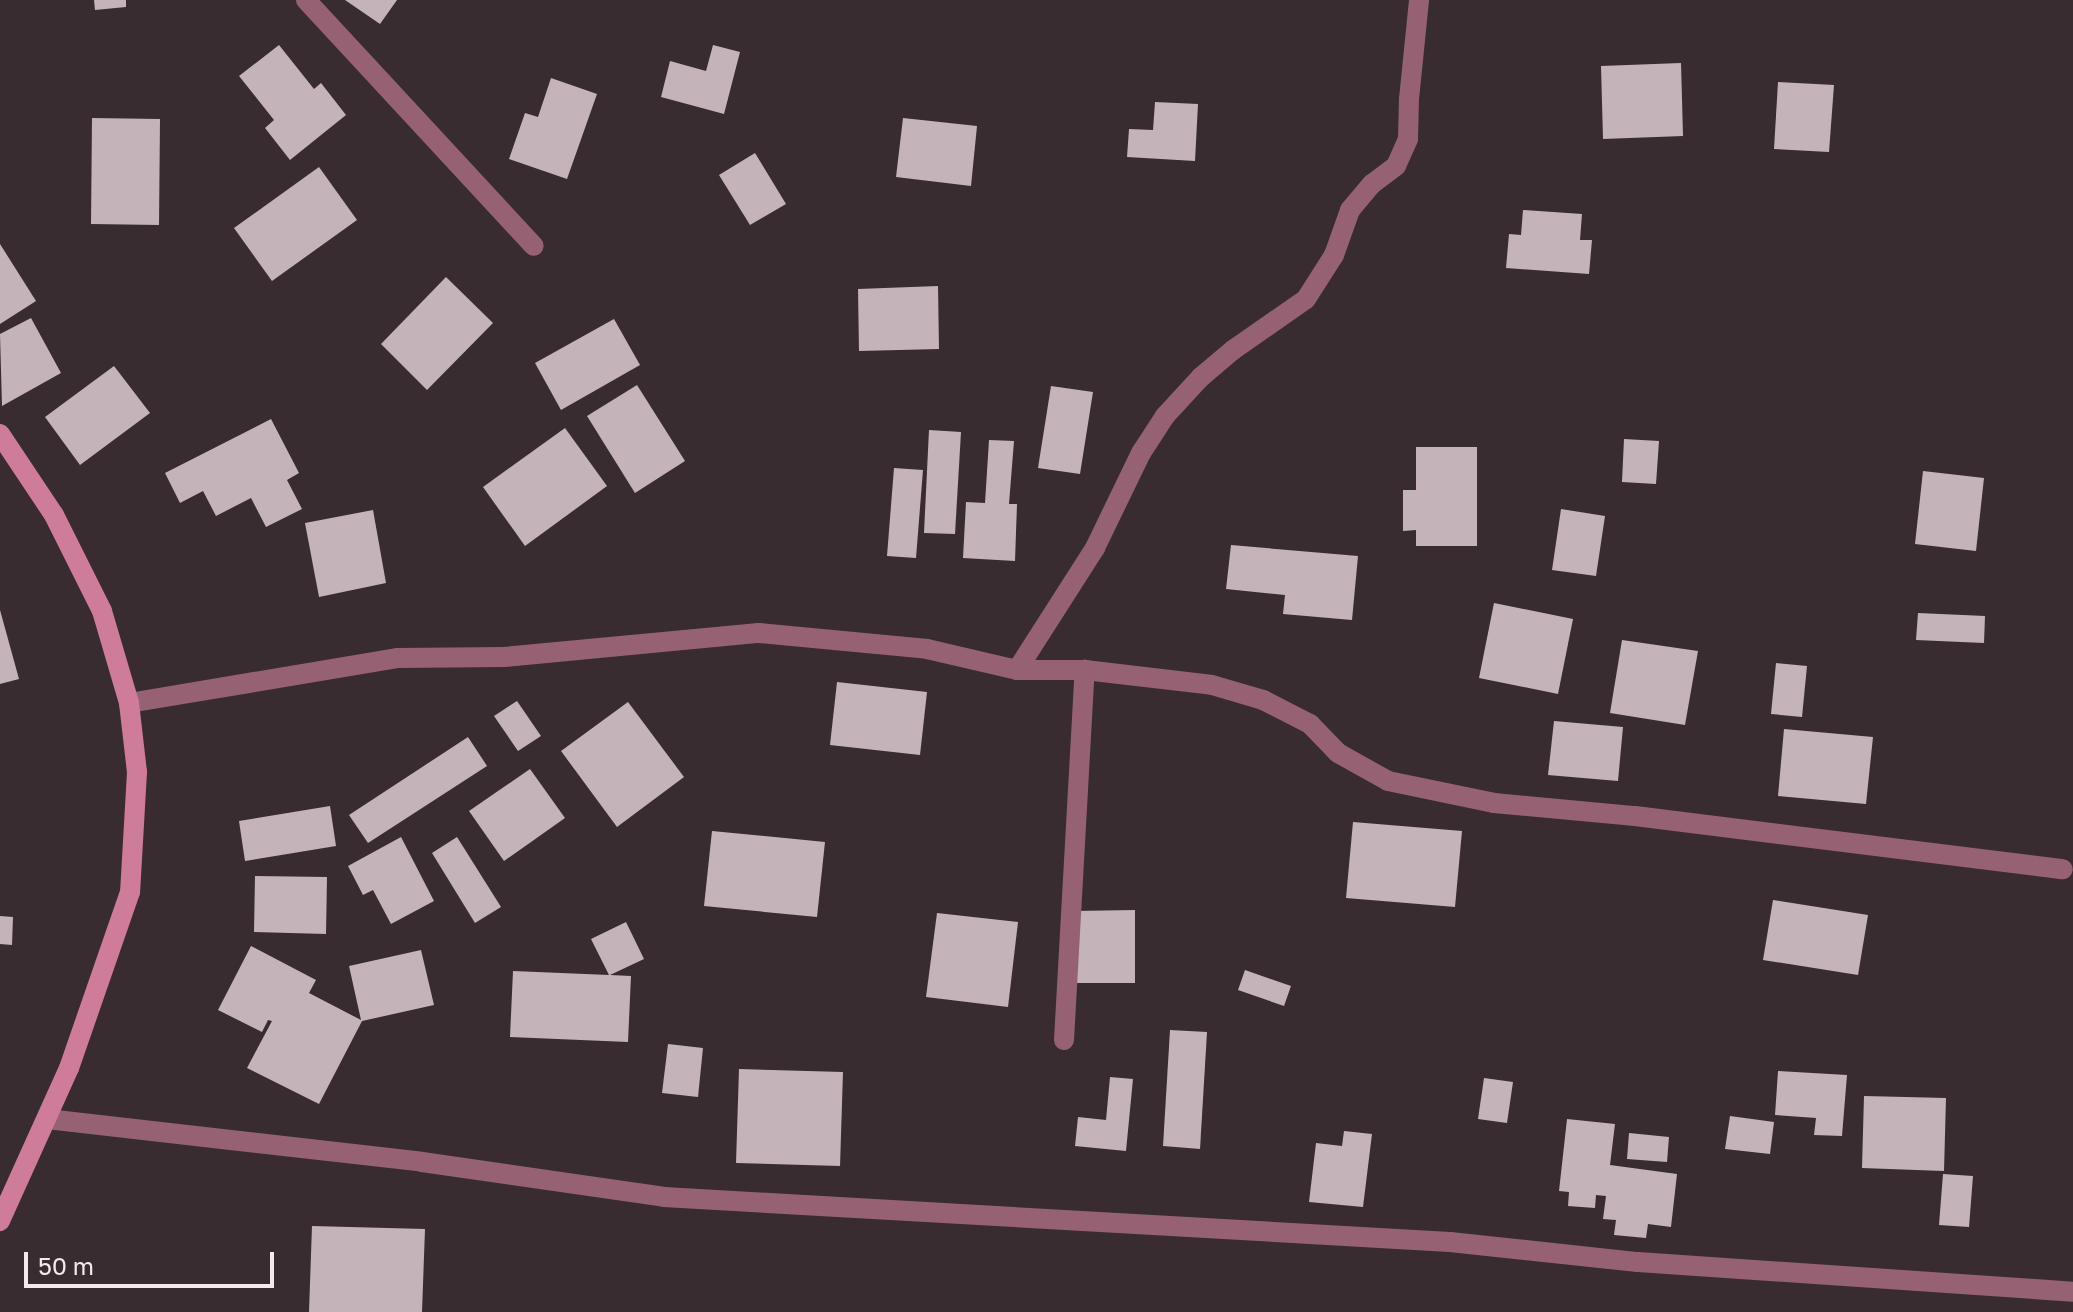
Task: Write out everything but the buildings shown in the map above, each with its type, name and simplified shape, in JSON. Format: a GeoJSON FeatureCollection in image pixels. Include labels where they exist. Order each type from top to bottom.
{"type":"FeatureCollection","features":[{"type":"Feature","properties":{"kind":"main road"},"geometry":{"type":"LineString","coordinates":[[0,434],[54,515],[102,611],[129,703],[137,772],[130,892],[69,1068],[0,1221]]}},
{"type":"Feature","properties":{"kind":"street"},"geometry":{"type":"LineString","coordinates":[[306,0],[534,246]]}},
{"type":"Feature","properties":{"kind":"street"},"geometry":{"type":"LineString","coordinates":[[1017,670],[1095,548],[1141,453],[1165,416],[1201,377],[1233,350],[1306,299],[1334,255],[1350,210],[1372,184],[1396,166],[1408,139],[1419,0]]}},
{"type":"Feature","properties":{"kind":"street"},"geometry":{"type":"LineString","coordinates":[[129,703],[398,658],[504,657],[759,633],[927,649],[1017,670],[1085,670],[1212,685],[1263,700],[1310,724],[1338,753],[1388,781],[1494,803],[1635,816],[2063,869]]}},
{"type":"Feature","properties":{"kind":"street"},"geometry":{"type":"LineString","coordinates":[[1064,1040],[1085,670]]}},
{"type":"Feature","properties":{"kind":"street"},"geometry":{"type":"LineString","coordinates":[[47,1119],[422,1162],[664,1197],[1450,1242],[1638,1262],[2073,1292]]}}]}
